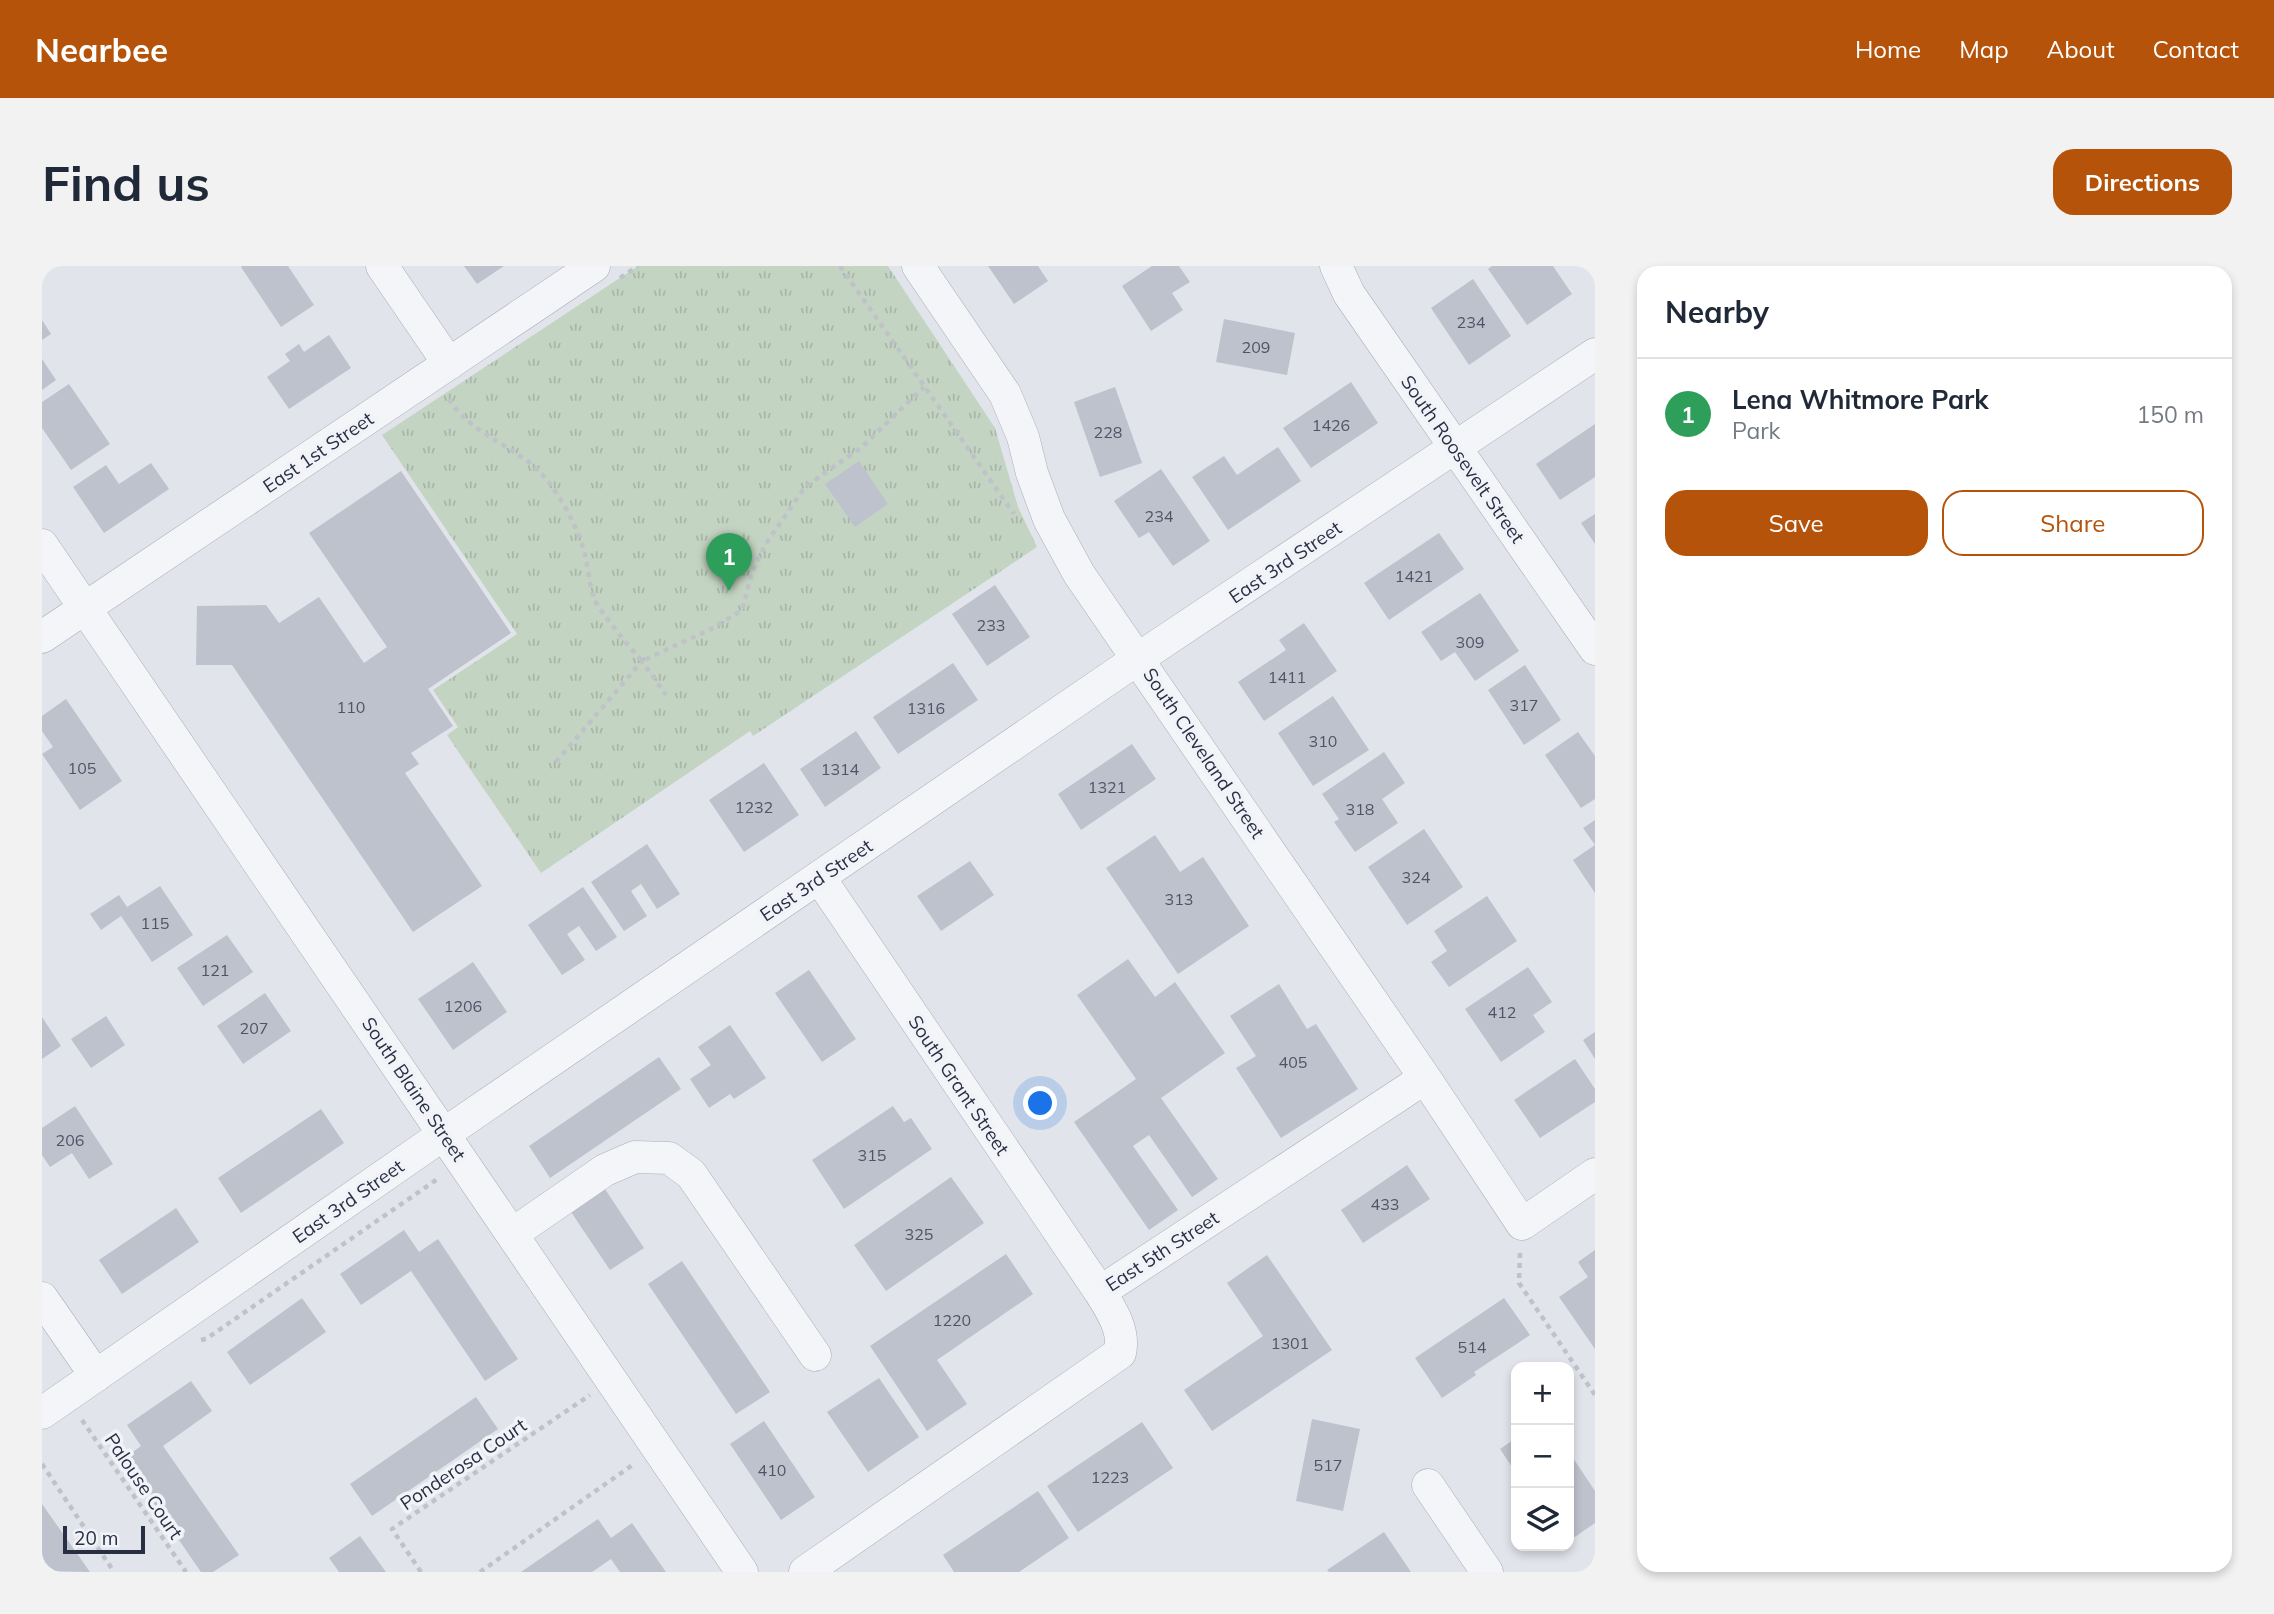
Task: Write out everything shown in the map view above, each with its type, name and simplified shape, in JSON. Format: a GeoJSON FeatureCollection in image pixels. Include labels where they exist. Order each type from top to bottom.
{"type":"FeatureCollection","features":[{"type":"Feature","properties":{"kind":"street"},"geometry":{"type":"LineString","coordinates":[[382,266],[447,379]]}},
{"type":"Feature","properties":{"kind":"street","name":"East 1st Street"},"geometry":{"type":"LineString","coordinates":[[42,637],[447,379],[594,266]]}},
{"type":"Feature","properties":{"kind":"street","name":"South Cleveland Street"},"geometry":{"type":"LineString","coordinates":[[918,266],[1005,394],[1023,438],[1049,519],[1079,574],[1425,1077],[1522,1224]]}},
{"type":"Feature","properties":{"kind":"street","name":"South Roosevelt Street"},"geometry":{"type":"LineString","coordinates":[[1336,266],[1349,294],[1595,649]]}},
{"type":"Feature","properties":{"kind":"street","name":"East 3rd Street"},"geometry":{"type":"LineString","coordinates":[[42,1413],[1139,658],[1595,354]]}},
{"type":"Feature","properties":{"kind":"street","name":"South Blaine Street"},"geometry":{"type":"LineString","coordinates":[[42,545],[429,1109],[742,1572]]}},
{"type":"Feature","properties":{"kind":"street","name":"South Grant Street"},"geometry":{"type":"LineString","coordinates":[[819,877],[1100,1292]]}},
{"type":"Feature","properties":{"kind":"street","name":"East 5th Street"},"geometry":{"type":"LineString","coordinates":[[805,1572],[1120,1353],[1123,1342],[1114,1314],[1100,1292],[1425,1077]]}},
{"type":"Feature","properties":{"kind":"street"},"geometry":{"type":"LineString","coordinates":[[512,1234],[605,1170],[635,1157],[669,1158],[691,1174],[815,1354]]}},
{"type":"Feature","properties":{"kind":"street"},"geometry":{"type":"LineString","coordinates":[[1522,1224],[1595,1174]]}},
{"type":"Feature","properties":{"kind":"street"},"geometry":{"type":"LineString","coordinates":[[42,1298],[96,1376]]}},
{"type":"Feature","properties":{"kind":"street"},"geometry":{"type":"LineString","coordinates":[[1428,1485],[1487,1572]]}},
{"type":"Feature","properties":{"kind":"path"},"geometry":{"type":"LineString","coordinates":[[840,266],[1015,515]]}},
{"type":"Feature","properties":{"kind":"path"},"geometry":{"type":"LineString","coordinates":[[447,379],[454,407],[472,426],[522,457],[546,479],[575,528],[584,550],[594,600],[666,695]]}},
{"type":"Feature","properties":{"kind":"path"},"geometry":{"type":"LineString","coordinates":[[556,762],[642,661],[711,629],[741,610],[751,573],[765,545],[805,487],[862,447],[924,387]]}},
{"type":"Feature","properties":{"kind":"path"},"geometry":{"type":"LineString","coordinates":[[1522,1224],[1518,1283],[1595,1395]]}},
{"type":"Feature","properties":{"kind":"path","name":"Ponderosa Court"},"geometry":{"type":"LineString","coordinates":[[421,1572],[392,1528],[593,1392]]}},
{"type":"Feature","properties":{"kind":"path","name":"Palouse Court"},"geometry":{"type":"LineString","coordinates":[[79,1416],[186,1572]]}},
{"type":"Feature","properties":{"kind":"path"},"geometry":{"type":"LineString","coordinates":[[480,1572],[639,1461]]}},
{"type":"Feature","properties":{"kind":"path"},"geometry":{"type":"LineString","coordinates":[[42,1464],[114,1572]]}},
{"type":"Feature","properties":{"kind":"green space"},"geometry":{"type":"Polygon","coordinates":[[[638,266],[888,266],[995,428],[1018,507],[1037,547],[753,736],[750,731],[541,873],[447,735],[458,727],[433,690],[517,634],[382,435],[638,266]]]}},
{"type":"Feature","properties":{"kind":"building"},"geometry":{"type":"Polygon","coordinates":[[[242,266],[288,266],[314,305],[281,327],[242,266]]]}},
{"type":"Feature","properties":{"kind":"building"},"geometry":{"type":"Polygon","coordinates":[[[464,266],[504,266],[477,284],[464,266]]]}},
{"type":"Feature","properties":{"kind":"building"},"geometry":{"type":"Polygon","coordinates":[[[988,266],[1038,266],[1048,281],[1014,304],[988,266]]]}},
{"type":"Feature","properties":{"kind":"building"},"geometry":{"type":"Polygon","coordinates":[[[1152,266],[1179,266],[1190,282],[1172,293],[1183,310],[1151,331],[1122,286],[1152,266]]]}},
{"type":"Feature","properties":{"kind":"building"},"geometry":{"type":"Polygon","coordinates":[[[1492,266],[1553,266],[1572,294],[1527,325],[1488,269],[1492,266]]]}},
{"type":"Feature","properties":{"kind":"building"},"geometry":{"type":"Polygon","coordinates":[[[1473,279],[1511,336],[1469,365],[1431,308],[1473,279]]]}},
{"type":"Feature","properties":{"kind":"building"},"geometry":{"type":"Polygon","coordinates":[[[1224,319],[1295,333],[1287,375],[1216,362],[1224,319]]]}},
{"type":"Feature","properties":{"kind":"building"},"geometry":{"type":"Polygon","coordinates":[[[42,320],[51,334],[42,340],[42,320]]]}},
{"type":"Feature","properties":{"kind":"building"},"geometry":{"type":"Polygon","coordinates":[[[329,335],[351,368],[289,409],[267,377],[290,361],[285,354],[299,344],[304,352],[329,335]]]}},
{"type":"Feature","properties":{"kind":"building"},"geometry":{"type":"Polygon","coordinates":[[[42,359],[56,380],[42,390],[42,359]]]}},
{"type":"Feature","properties":{"kind":"building"},"geometry":{"type":"Polygon","coordinates":[[[1351,382],[1378,423],[1311,468],[1283,428],[1351,382]]]}},
{"type":"Feature","properties":{"kind":"building"},"geometry":{"type":"Polygon","coordinates":[[[69,384],[110,444],[71,470],[42,428],[42,402],[69,384]]]}},
{"type":"Feature","properties":{"kind":"building"},"geometry":{"type":"Polygon","coordinates":[[[1115,387],[1142,463],[1100,477],[1074,402],[1115,387]]]}},
{"type":"Feature","properties":{"kind":"building"},"geometry":{"type":"Polygon","coordinates":[[[1595,424],[1595,477],[1560,500],[1536,464],[1595,424]]]}},
{"type":"Feature","properties":{"kind":"building"},"geometry":{"type":"Polygon","coordinates":[[[1278,447],[1301,481],[1228,530],[1192,477],[1224,456],[1237,475],[1278,447]]]}},
{"type":"Feature","properties":{"kind":"building"},"geometry":{"type":"Polygon","coordinates":[[[859,461],[888,504],[855,527],[825,484],[859,461]]]}},
{"type":"Feature","properties":{"kind":"building"},"geometry":{"type":"Polygon","coordinates":[[[151,463],[169,489],[104,533],[73,487],[106,465],[119,484],[151,463]]]}},
{"type":"Feature","properties":{"kind":"building"},"geometry":{"type":"Polygon","coordinates":[[[1161,469],[1210,541],[1173,566],[1149,532],[1139,538],[1114,501],[1161,469]]]}},
{"type":"Feature","properties":{"kind":"building"},"geometry":{"type":"Polygon","coordinates":[[[401,471],[511,633],[428,689],[453,726],[411,753],[419,764],[405,773],[482,886],[413,932],[232,665],[196,665],[197,606],[266,605],[279,623],[319,597],[364,663],[387,647],[309,533],[401,471]]]}},
{"type":"Feature","properties":{"kind":"building"},"geometry":{"type":"Polygon","coordinates":[[[1595,514],[1595,544],[1581,523],[1595,514]]]}},
{"type":"Feature","properties":{"kind":"building"},"geometry":{"type":"Polygon","coordinates":[[[1439,533],[1464,569],[1389,620],[1364,583],[1439,533]]]}},
{"type":"Feature","properties":{"kind":"building"},"geometry":{"type":"Polygon","coordinates":[[[995,585],[1030,637],[987,666],[952,614],[995,585]]]}},
{"type":"Feature","properties":{"kind":"building"},"geometry":{"type":"Polygon","coordinates":[[[1480,593],[1519,651],[1475,681],[1455,652],[1441,661],[1421,632],[1480,593]]]}},
{"type":"Feature","properties":{"kind":"building"},"geometry":{"type":"Polygon","coordinates":[[[1304,623],[1337,671],[1264,721],[1238,682],[1286,650],[1279,640],[1304,623]]]}},
{"type":"Feature","properties":{"kind":"building"},"geometry":{"type":"Polygon","coordinates":[[[953,663],[978,700],[898,754],[873,717],[953,663]]]}},
{"type":"Feature","properties":{"kind":"building"},"geometry":{"type":"Polygon","coordinates":[[[1525,665],[1561,720],[1524,745],[1488,690],[1525,665]]]}},
{"type":"Feature","properties":{"kind":"building"},"geometry":{"type":"Polygon","coordinates":[[[1333,696],[1369,750],[1313,786],[1278,733],[1333,696]]]}},
{"type":"Feature","properties":{"kind":"building"},"geometry":{"type":"Polygon","coordinates":[[[66,699],[122,781],[80,810],[42,754],[53,747],[42,731],[42,716],[66,699]]]}},
{"type":"Feature","properties":{"kind":"building"},"geometry":{"type":"Polygon","coordinates":[[[856,731],[881,768],[825,807],[800,769],[856,731]]]}},
{"type":"Feature","properties":{"kind":"building"},"geometry":{"type":"Polygon","coordinates":[[[1578,732],[1595,756],[1595,799],[1581,808],[1545,755],[1578,732]]]}},
{"type":"Feature","properties":{"kind":"building"},"geometry":{"type":"Polygon","coordinates":[[[1132,744],[1156,779],[1081,830],[1058,794],[1132,744]]]}},
{"type":"Feature","properties":{"kind":"building"},"geometry":{"type":"Polygon","coordinates":[[[1384,752],[1405,783],[1382,799],[1398,823],[1355,852],[1334,822],[1339,819],[1322,794],[1384,752]]]}},
{"type":"Feature","properties":{"kind":"building"},"geometry":{"type":"Polygon","coordinates":[[[764,763],[799,815],[744,852],[709,800],[764,763]]]}},
{"type":"Feature","properties":{"kind":"building"},"geometry":{"type":"Polygon","coordinates":[[[1595,820],[1595,845],[1583,828],[1595,820]]]}},
{"type":"Feature","properties":{"kind":"building"},"geometry":{"type":"Polygon","coordinates":[[[1424,829],[1463,887],[1407,925],[1368,867],[1424,829]]]}},
{"type":"Feature","properties":{"kind":"building"},"geometry":{"type":"Polygon","coordinates":[[[1155,835],[1180,872],[1203,857],[1249,926],[1178,974],[1106,868],[1155,835]]]}},
{"type":"Feature","properties":{"kind":"building"},"geometry":{"type":"Polygon","coordinates":[[[647,844],[680,894],[657,909],[641,884],[631,891],[647,916],[624,931],[591,882],[647,844]]]}},
{"type":"Feature","properties":{"kind":"building"},"geometry":{"type":"Polygon","coordinates":[[[1595,845],[1595,893],[1573,860],[1595,845]]]}},
{"type":"Feature","properties":{"kind":"building"},"geometry":{"type":"Polygon","coordinates":[[[970,861],[994,895],[941,931],[917,896],[970,861]]]}},
{"type":"Feature","properties":{"kind":"building"},"geometry":{"type":"Polygon","coordinates":[[[160,886],[193,935],[152,962],[121,916],[101,930],[90,914],[119,895],[127,907],[160,886]]]}},
{"type":"Feature","properties":{"kind":"building"},"geometry":{"type":"Polygon","coordinates":[[[583,887],[617,937],[596,951],[579,926],[567,934],[585,960],[562,975],[528,925],[583,887]]]}},
{"type":"Feature","properties":{"kind":"building"},"geometry":{"type":"Polygon","coordinates":[[[1487,896],[1517,941],[1449,987],[1431,962],[1447,951],[1434,931],[1487,896]]]}},
{"type":"Feature","properties":{"kind":"building"},"geometry":{"type":"Polygon","coordinates":[[[227,935],[253,972],[203,1006],[177,968],[227,935]]]}},
{"type":"Feature","properties":{"kind":"building"},"geometry":{"type":"Polygon","coordinates":[[[1128,959],[1155,997],[1175,982],[1225,1053],[1161,1098],[1218,1179],[1192,1197],[1149,1135],[1133,1146],[1178,1210],[1149,1230],[1074,1122],[1136,1079],[1077,995],[1128,959]]]}},
{"type":"Feature","properties":{"kind":"building"},"geometry":{"type":"Polygon","coordinates":[[[473,962],[507,1012],[453,1050],[418,999],[473,962]]]}},
{"type":"Feature","properties":{"kind":"building"},"geometry":{"type":"Polygon","coordinates":[[[1528,967],[1552,1002],[1533,1015],[1545,1032],[1501,1062],[1465,1009],[1528,967]]]}},
{"type":"Feature","properties":{"kind":"building"},"geometry":{"type":"Polygon","coordinates":[[[809,970],[856,1039],[822,1062],[775,993],[809,970]]]}},
{"type":"Feature","properties":{"kind":"building"},"geometry":{"type":"Polygon","coordinates":[[[1279,984],[1307,1029],[1316,1024],[1358,1089],[1281,1138],[1236,1068],[1256,1056],[1230,1016],[1279,984]]]}},
{"type":"Feature","properties":{"kind":"building"},"geometry":{"type":"Polygon","coordinates":[[[265,993],[291,1031],[243,1064],[217,1026],[265,993]]]}},
{"type":"Feature","properties":{"kind":"building"},"geometry":{"type":"Polygon","coordinates":[[[106,1016],[125,1045],[91,1068],[71,1039],[106,1016]]]}},
{"type":"Feature","properties":{"kind":"building"},"geometry":{"type":"Polygon","coordinates":[[[42,1017],[61,1046],[42,1059],[42,1017]]]}},
{"type":"Feature","properties":{"kind":"building"},"geometry":{"type":"Polygon","coordinates":[[[730,1025],[766,1078],[734,1099],[730,1094],[709,1108],[690,1079],[711,1065],[698,1047],[730,1025]]]}},
{"type":"Feature","properties":{"kind":"building"},"geometry":{"type":"Polygon","coordinates":[[[1595,1032],[1595,1059],[1583,1040],[1595,1032]]]}},
{"type":"Feature","properties":{"kind":"building"},"geometry":{"type":"Polygon","coordinates":[[[659,1057],[681,1089],[550,1178],[529,1146],[659,1057]]]}},
{"type":"Feature","properties":{"kind":"building"},"geometry":{"type":"Polygon","coordinates":[[[1575,1059],[1595,1089],[1595,1102],[1540,1138],[1514,1100],[1575,1059]]]}},
{"type":"Feature","properties":{"kind":"building"},"geometry":{"type":"Polygon","coordinates":[[[75,1106],[113,1164],[89,1179],[72,1153],[50,1167],[42,1155],[42,1128],[75,1106]]]}},
{"type":"Feature","properties":{"kind":"building"},"geometry":{"type":"Polygon","coordinates":[[[893,1106],[904,1122],[911,1118],[932,1149],[844,1209],[812,1160],[893,1106]]]}},
{"type":"Feature","properties":{"kind":"building"},"geometry":{"type":"Polygon","coordinates":[[[321,1109],[344,1143],[241,1213],[218,1178],[321,1109]]]}},
{"type":"Feature","properties":{"kind":"building"},"geometry":{"type":"Polygon","coordinates":[[[1407,1165],[1430,1199],[1363,1243],[1341,1210],[1407,1165]]]}},
{"type":"Feature","properties":{"kind":"building"},"geometry":{"type":"Polygon","coordinates":[[[951,1177],[984,1223],[886,1291],[854,1245],[951,1177]]]}},
{"type":"Feature","properties":{"kind":"building"},"geometry":{"type":"Polygon","coordinates":[[[605,1189],[644,1248],[610,1270],[571,1212],[605,1189]]]}},
{"type":"Feature","properties":{"kind":"building"},"geometry":{"type":"Polygon","coordinates":[[[176,1208],[199,1242],[122,1294],[99,1260],[176,1208]]]}},
{"type":"Feature","properties":{"kind":"building"},"geometry":{"type":"Polygon","coordinates":[[[404,1230],[419,1252],[438,1239],[518,1359],[485,1381],[411,1271],[361,1305],[340,1274],[404,1230]]]}},
{"type":"Feature","properties":{"kind":"building"},"geometry":{"type":"Polygon","coordinates":[[[1595,1250],[1595,1349],[1559,1297],[1588,1277],[1578,1262],[1595,1250]]]}},
{"type":"Feature","properties":{"kind":"building"},"geometry":{"type":"Polygon","coordinates":[[[1006,1254],[1033,1294],[937,1360],[967,1404],[927,1431],[870,1346],[1006,1254]]]}},
{"type":"Feature","properties":{"kind":"building"},"geometry":{"type":"Polygon","coordinates":[[[1267,1255],[1332,1350],[1212,1431],[1184,1390],[1263,1336],[1227,1283],[1267,1255]]]}},
{"type":"Feature","properties":{"kind":"building"},"geometry":{"type":"Polygon","coordinates":[[[682,1261],[770,1392],[736,1414],[648,1284],[682,1261]]]}},
{"type":"Feature","properties":{"kind":"building"},"geometry":{"type":"Polygon","coordinates":[[[302,1298],[326,1332],[250,1385],[227,1352],[302,1298]]]}},
{"type":"Feature","properties":{"kind":"building"},"geometry":{"type":"Polygon","coordinates":[[[1504,1298],[1530,1335],[1474,1372],[1476,1375],[1442,1398],[1415,1358],[1504,1298]]]}},
{"type":"Feature","properties":{"kind":"building"},"geometry":{"type":"Polygon","coordinates":[[[879,1378],[919,1437],[868,1472],[827,1412],[879,1378]]]}},
{"type":"Feature","properties":{"kind":"building"},"geometry":{"type":"Polygon","coordinates":[[[191,1381],[212,1411],[163,1446],[239,1555],[213,1572],[201,1572],[123,1459],[141,1446],[127,1425],[191,1381]]]}},
{"type":"Feature","properties":{"kind":"building"},"geometry":{"type":"Polygon","coordinates":[[[476,1397],[498,1429],[372,1516],[350,1484],[476,1397]]]}},
{"type":"Feature","properties":{"kind":"building"},"geometry":{"type":"Polygon","coordinates":[[[1312,1419],[1360,1429],[1343,1511],[1296,1501],[1312,1419]]]}},
{"type":"Feature","properties":{"kind":"building"},"geometry":{"type":"Polygon","coordinates":[[[764,1421],[815,1497],[781,1520],[730,1444],[764,1421]]]}},
{"type":"Feature","properties":{"kind":"building"},"geometry":{"type":"Polygon","coordinates":[[[1142,1422],[1173,1468],[1078,1532],[1047,1486],[1142,1422]]]}},
{"type":"Feature","properties":{"kind":"building"},"geometry":{"type":"Polygon","coordinates":[[[1511,1441],[1511,1466],[1500,1449],[1511,1441]]]}},
{"type":"Feature","properties":{"kind":"building"},"geometry":{"type":"Polygon","coordinates":[[[1574,1460],[1595,1491],[1595,1523],[1574,1538],[1574,1460]]]}},
{"type":"Feature","properties":{"kind":"building"},"geometry":{"type":"Polygon","coordinates":[[[1038,1491],[1069,1538],[1019,1572],[954,1572],[943,1555],[1038,1491]]]}},
{"type":"Feature","properties":{"kind":"building"},"geometry":{"type":"Polygon","coordinates":[[[42,1504],[83,1562],[90,1572],[42,1571],[42,1504]]]}},
{"type":"Feature","properties":{"kind":"building"},"geometry":{"type":"Polygon","coordinates":[[[598,1519],[611,1538],[632,1523],[666,1572],[620,1572],[611,1559],[592,1572],[521,1572],[598,1519]]]}},
{"type":"Feature","properties":{"kind":"building"},"geometry":{"type":"Polygon","coordinates":[[[1384,1532],[1411,1572],[1327,1570],[1384,1532]]]}},
{"type":"Feature","properties":{"kind":"building"},"geometry":{"type":"Polygon","coordinates":[[[360,1536],[386,1572],[339,1572],[329,1558],[360,1536]]]}},
{"type":"Feature","properties":{"kind":"place","name":"Lena Whitmore Park"},"geometry":{"type":"Point","coordinates":[729,591]}}]}
